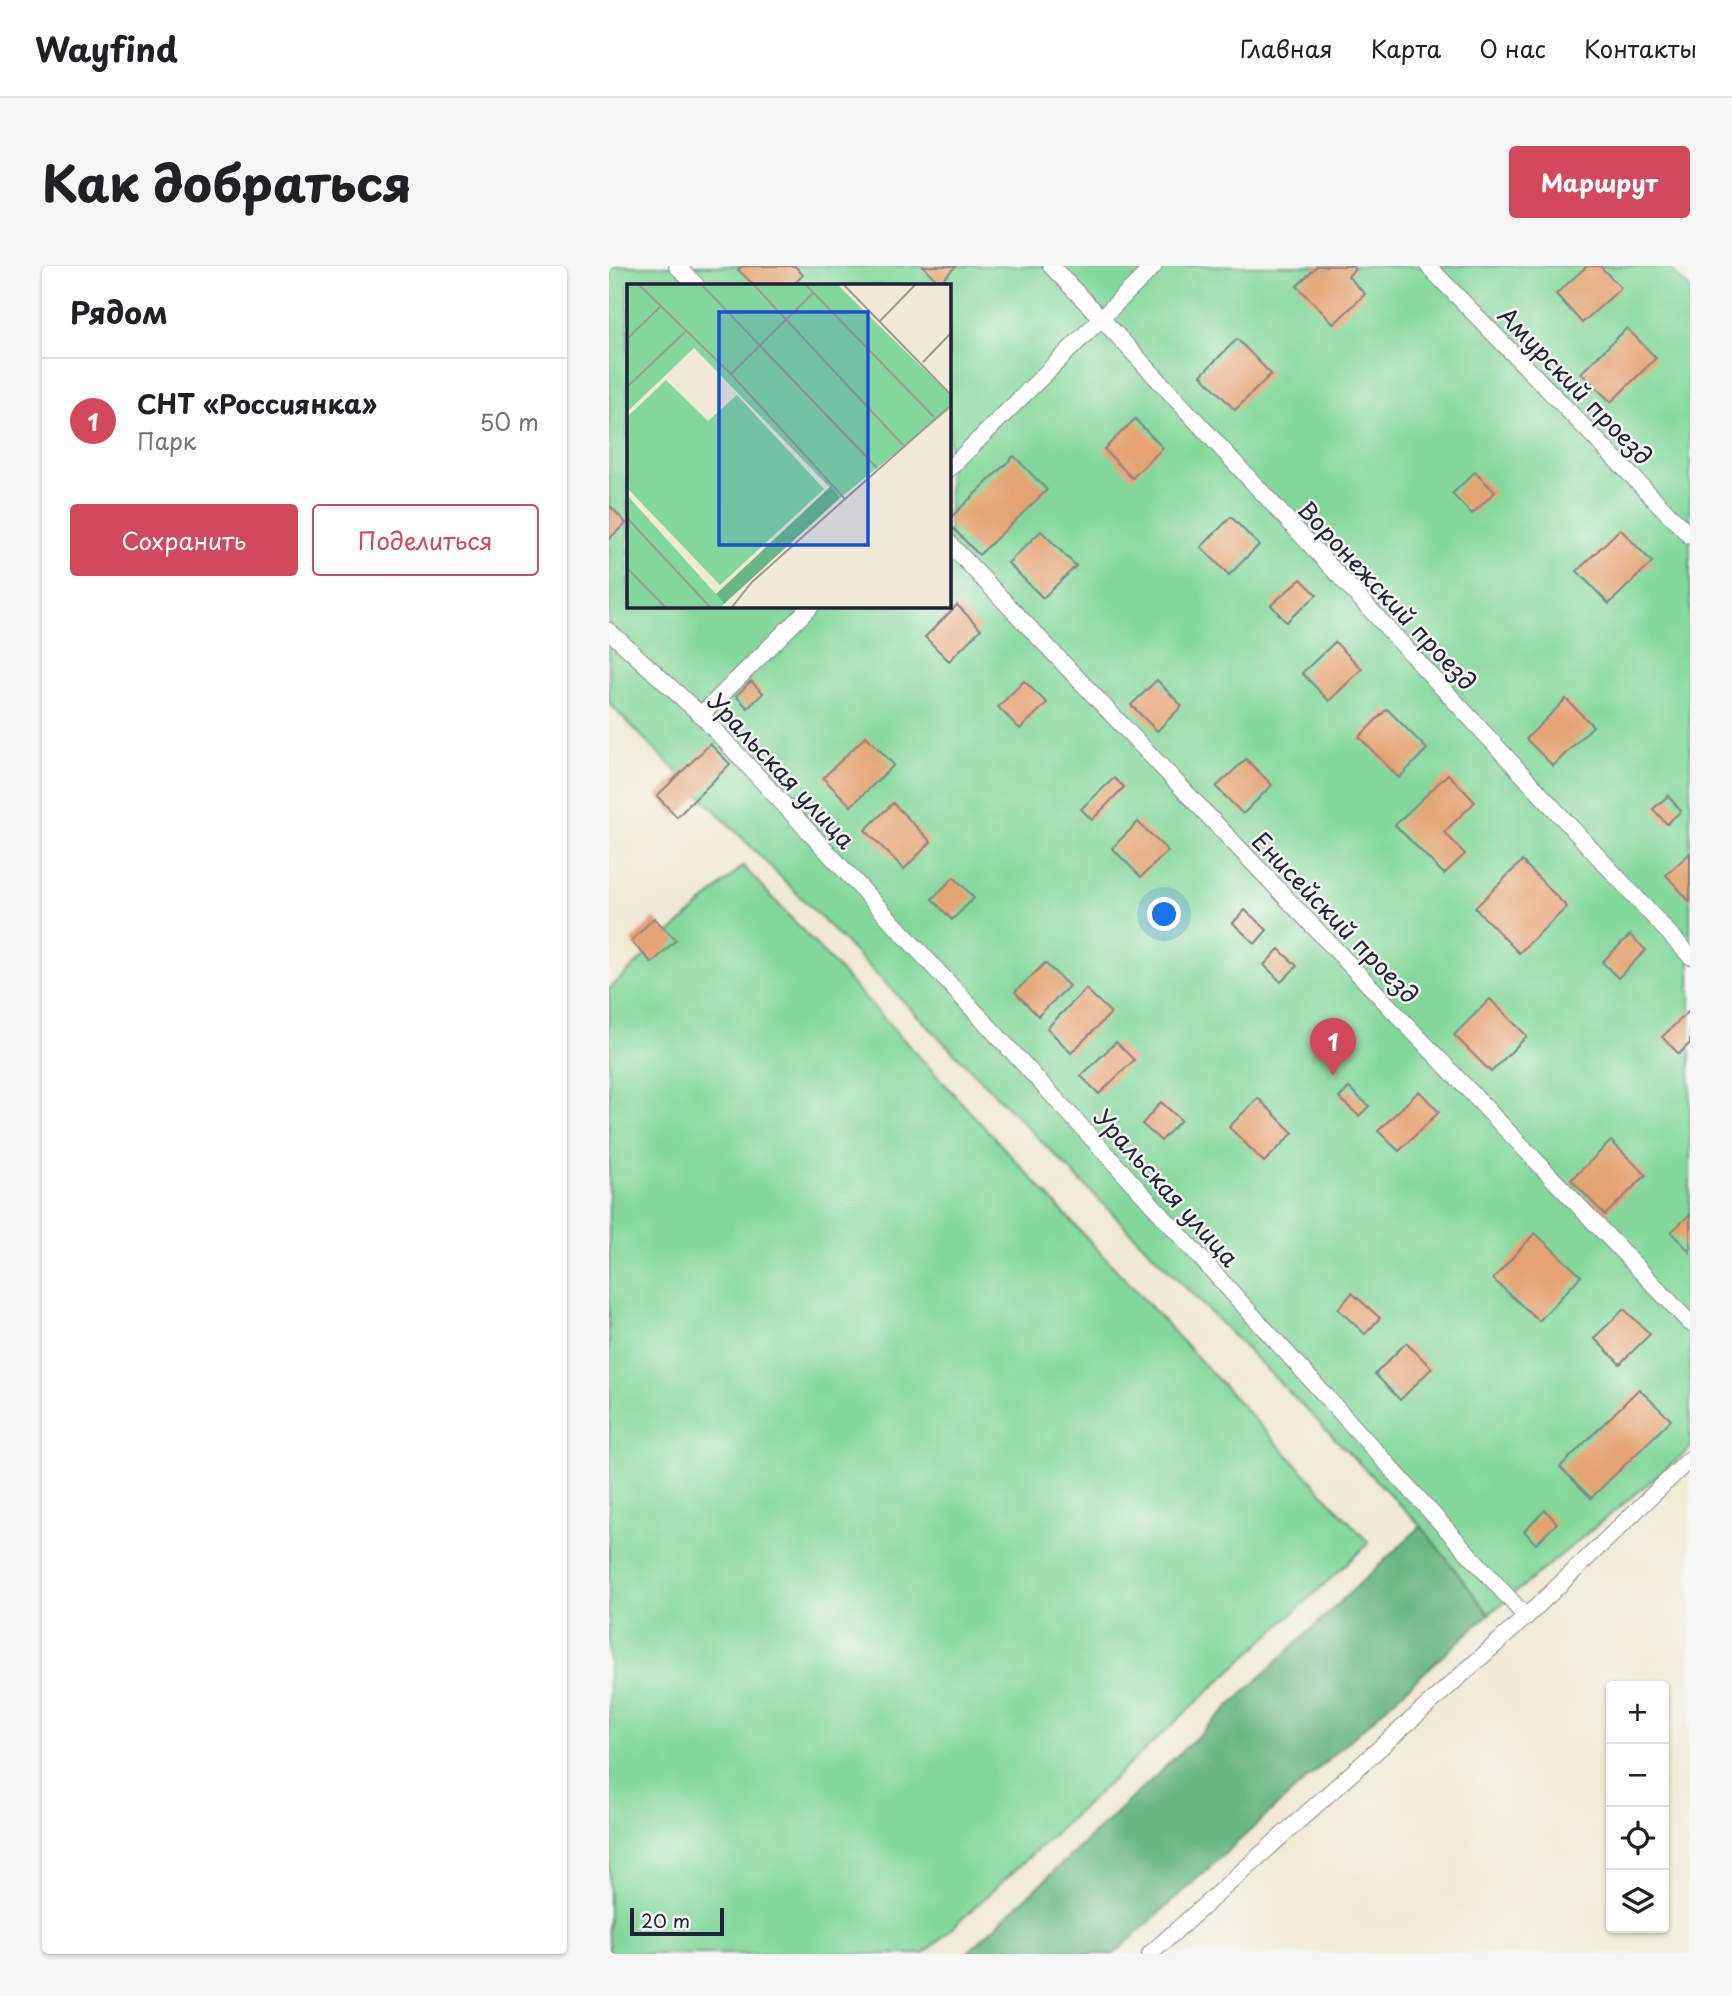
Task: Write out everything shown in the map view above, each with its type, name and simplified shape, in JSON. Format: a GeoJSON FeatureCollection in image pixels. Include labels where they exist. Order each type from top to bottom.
{"type":"FeatureCollection","features":[{"type":"Feature","properties":{"kind":"lane"},"geometry":{"type":"LineString","coordinates":[[677,266],[695,284]]}},
{"type":"Feature","properties":{"kind":"lane","name":"Воронежский проезд"},"geometry":{"type":"LineString","coordinates":[[1051,266],[1690,956]]}},
{"type":"Feature","properties":{"kind":"lane"},"geometry":{"type":"LineString","coordinates":[[950,468],[1154,266]]}},
{"type":"Feature","properties":{"kind":"lane","name":"Амурский проезд"},"geometry":{"type":"LineString","coordinates":[[1428,266],[1690,536]]}},
{"type":"Feature","properties":{"kind":"lane","name":"Енисейский проезд"},"geometry":{"type":"LineString","coordinates":[[950,544],[1690,1323]]}},
{"type":"Feature","properties":{"kind":"lane"},"geometry":{"type":"LineString","coordinates":[[701,715],[810,607]]}},
{"type":"Feature","properties":{"kind":"lane","name":"Уральская улица"},"geometry":{"type":"LineString","coordinates":[[609,631],[701,715],[1090,1136],[1526,1617]]}},
{"type":"Feature","properties":{"kind":"lane"},"geometry":{"type":"LineString","coordinates":[[1150,1954],[1526,1617],[1690,1459]]}},
{"type":"Feature","properties":{"kind":"green space"},"geometry":{"type":"Polygon","coordinates":[[[609,266],[1667,266],[1690,289],[1690,1449],[1489,1614],[1421,1526],[609,703],[609,266]]]}},
{"type":"Feature","properties":{"kind":"green space"},"geometry":{"type":"Polygon","coordinates":[[[743,866],[1369,1543],[924,1954],[609,1954],[609,989],[743,866]]]}},
{"type":"Feature","properties":{"kind":"green space"},"geometry":{"type":"Polygon","coordinates":[[[1421,1526],[1489,1614],[1114,1954],[966,1954],[1421,1526]]]}},
{"type":"Feature","properties":{"kind":"building"},"geometry":{"type":"Polygon","coordinates":[[[742,266],[795,266],[803,275],[794,284],[753,284],[738,270],[742,266]]]}},
{"type":"Feature","properties":{"kind":"building"},"geometry":{"type":"Polygon","coordinates":[[[923,266],[956,266],[939,283],[923,266]]]}},
{"type":"Feature","properties":{"kind":"building"},"geometry":{"type":"Polygon","coordinates":[[[1317,266],[1352,266],[1355,269],[1348,276],[1365,294],[1334,324],[1297,286],[1317,266]]]}},
{"type":"Feature","properties":{"kind":"building"},"geometry":{"type":"Polygon","coordinates":[[[1587,266],[1600,266],[1621,288],[1582,323],[1556,294],[1587,266]]]}},
{"type":"Feature","properties":{"kind":"building"},"geometry":{"type":"Polygon","coordinates":[[[1627,328],[1656,358],[1611,402],[1581,373],[1627,328]]]}},
{"type":"Feature","properties":{"kind":"building"},"geometry":{"type":"Polygon","coordinates":[[[1237,339],[1271,374],[1235,410],[1201,375],[1237,339]]]}},
{"type":"Feature","properties":{"kind":"building"},"geometry":{"type":"Polygon","coordinates":[[[1135,419],[1163,448],[1132,478],[1104,449],[1135,419]]]}},
{"type":"Feature","properties":{"kind":"building"},"geometry":{"type":"Polygon","coordinates":[[[1014,456],[1047,490],[979,555],[950,525],[950,518],[1014,456]]]}},
{"type":"Feature","properties":{"kind":"building"},"geometry":{"type":"Polygon","coordinates":[[[1475,472],[1495,492],[1472,514],[1452,494],[1475,472]]]}},
{"type":"Feature","properties":{"kind":"building"},"geometry":{"type":"Polygon","coordinates":[[[609,505],[626,523],[609,539],[609,505]]]}},
{"type":"Feature","properties":{"kind":"building"},"geometry":{"type":"Polygon","coordinates":[[[1231,517],[1259,545],[1229,575],[1201,547],[1231,517]]]}},
{"type":"Feature","properties":{"kind":"building"},"geometry":{"type":"Polygon","coordinates":[[[1620,529],[1652,562],[1609,604],[1577,571],[1620,529]]]}},
{"type":"Feature","properties":{"kind":"building"},"geometry":{"type":"Polygon","coordinates":[[[1041,531],[1076,566],[1043,598],[1008,563],[1041,531]]]}},
{"type":"Feature","properties":{"kind":"building"},"geometry":{"type":"Polygon","coordinates":[[[1301,579],[1317,595],[1286,622],[1271,605],[1301,579]]]}},
{"type":"Feature","properties":{"kind":"building"},"geometry":{"type":"Polygon","coordinates":[[[957,605],[981,629],[949,661],[925,637],[957,605]]]}},
{"type":"Feature","properties":{"kind":"building"},"geometry":{"type":"Polygon","coordinates":[[[1335,642],[1362,669],[1329,701],[1302,673],[1335,642]]]}},
{"type":"Feature","properties":{"kind":"building"},"geometry":{"type":"Polygon","coordinates":[[[1157,680],[1182,706],[1157,731],[1131,705],[1157,680]]]}},
{"type":"Feature","properties":{"kind":"building"},"geometry":{"type":"Polygon","coordinates":[[[751,681],[763,693],[748,708],[736,696],[751,681]]]}},
{"type":"Feature","properties":{"kind":"building"},"geometry":{"type":"Polygon","coordinates":[[[1024,681],[1047,703],[1020,729],[998,707],[1024,681]]]}},
{"type":"Feature","properties":{"kind":"building"},"geometry":{"type":"Polygon","coordinates":[[[1566,699],[1593,726],[1553,766],[1526,739],[1566,699]]]}},
{"type":"Feature","properties":{"kind":"building"},"geometry":{"type":"Polygon","coordinates":[[[1387,709],[1427,749],[1399,778],[1359,737],[1387,709]]]}},
{"type":"Feature","properties":{"kind":"building"},"geometry":{"type":"Polygon","coordinates":[[[866,736],[894,765],[851,806],[823,778],[866,736]]]}},
{"type":"Feature","properties":{"kind":"building"},"geometry":{"type":"Polygon","coordinates":[[[710,744],[730,764],[677,817],[657,796],[710,744]]]}},
{"type":"Feature","properties":{"kind":"building"},"geometry":{"type":"Polygon","coordinates":[[[1246,759],[1272,785],[1243,814],[1216,787],[1246,759]]]}},
{"type":"Feature","properties":{"kind":"building"},"geometry":{"type":"Polygon","coordinates":[[[1448,774],[1475,802],[1444,832],[1465,854],[1444,874],[1395,825],[1448,774]]]}},
{"type":"Feature","properties":{"kind":"building"},"geometry":{"type":"Polygon","coordinates":[[[1114,778],[1124,787],[1092,820],[1081,809],[1114,778]]]}},
{"type":"Feature","properties":{"kind":"building"},"geometry":{"type":"Polygon","coordinates":[[[1668,796],[1681,811],[1667,824],[1653,809],[1668,796]]]}},
{"type":"Feature","properties":{"kind":"building"},"geometry":{"type":"Polygon","coordinates":[[[893,803],[931,842],[904,869],[865,830],[893,803]]]}},
{"type":"Feature","properties":{"kind":"building"},"geometry":{"type":"Polygon","coordinates":[[[1138,822],[1168,851],[1141,877],[1112,848],[1138,822]]]}},
{"type":"Feature","properties":{"kind":"building"},"geometry":{"type":"Polygon","coordinates":[[[1690,853],[1690,902],[1666,875],[1690,853]]]}},
{"type":"Feature","properties":{"kind":"building"},"geometry":{"type":"Polygon","coordinates":[[[1522,861],[1567,907],[1519,953],[1475,908],[1522,861]]]}},
{"type":"Feature","properties":{"kind":"building"},"geometry":{"type":"Polygon","coordinates":[[[954,877],[974,898],[952,920],[932,899],[954,877]]]}},
{"type":"Feature","properties":{"kind":"building"},"geometry":{"type":"Polygon","coordinates":[[[1245,910],[1267,930],[1255,944],[1233,923],[1245,910]]]}},
{"type":"Feature","properties":{"kind":"building"},"geometry":{"type":"Polygon","coordinates":[[[654,918],[676,940],[652,963],[631,941],[654,918]]]}},
{"type":"Feature","properties":{"kind":"building"},"geometry":{"type":"Polygon","coordinates":[[[1630,935],[1646,950],[1618,978],[1602,962],[1630,935]]]}},
{"type":"Feature","properties":{"kind":"building"},"geometry":{"type":"Polygon","coordinates":[[[1279,949],[1297,966],[1281,982],[1264,965],[1279,949]]]}},
{"type":"Feature","properties":{"kind":"building"},"geometry":{"type":"Polygon","coordinates":[[[1045,963],[1069,986],[1038,1016],[1015,992],[1045,963]]]}},
{"type":"Feature","properties":{"kind":"building"},"geometry":{"type":"Polygon","coordinates":[[[1086,989],[1111,1013],[1071,1053],[1047,1028],[1086,989]]]}},
{"type":"Feature","properties":{"kind":"building"},"geometry":{"type":"Polygon","coordinates":[[[1490,999],[1527,1036],[1491,1072],[1454,1035],[1490,999]]]}},
{"type":"Feature","properties":{"kind":"building"},"geometry":{"type":"Polygon","coordinates":[[[1690,1010],[1690,1043],[1679,1054],[1662,1037],[1690,1010]]]}},
{"type":"Feature","properties":{"kind":"building"},"geometry":{"type":"Polygon","coordinates":[[[1116,1042],[1134,1060],[1099,1094],[1081,1076],[1116,1042]]]}},
{"type":"Feature","properties":{"kind":"building"},"geometry":{"type":"Polygon","coordinates":[[[1349,1088],[1369,1106],[1359,1116],[1339,1098],[1349,1088]]]}},
{"type":"Feature","properties":{"kind":"building"},"geometry":{"type":"Polygon","coordinates":[[[1419,1091],[1439,1112],[1399,1151],[1378,1131],[1419,1091]]]}},
{"type":"Feature","properties":{"kind":"building"},"geometry":{"type":"Polygon","coordinates":[[[1258,1098],[1293,1133],[1264,1162],[1229,1127],[1258,1098]]]}},
{"type":"Feature","properties":{"kind":"building"},"geometry":{"type":"Polygon","coordinates":[[[1161,1102],[1181,1120],[1161,1141],[1142,1124],[1161,1102]]]}},
{"type":"Feature","properties":{"kind":"building"},"geometry":{"type":"Polygon","coordinates":[[[1611,1141],[1646,1175],[1605,1215],[1571,1180],[1611,1141]]]}},
{"type":"Feature","properties":{"kind":"building"},"geometry":{"type":"Polygon","coordinates":[[[1690,1214],[1690,1252],[1671,1232],[1690,1214]]]}},
{"type":"Feature","properties":{"kind":"building"},"geometry":{"type":"Polygon","coordinates":[[[1535,1233],[1581,1276],[1539,1321],[1493,1279],[1535,1233]]]}},
{"type":"Feature","properties":{"kind":"building"},"geometry":{"type":"Polygon","coordinates":[[[1352,1293],[1380,1318],[1365,1334],[1338,1309],[1352,1293]]]}},
{"type":"Feature","properties":{"kind":"building"},"geometry":{"type":"Polygon","coordinates":[[[1624,1309],[1650,1334],[1620,1364],[1594,1338],[1624,1309]]]}},
{"type":"Feature","properties":{"kind":"building"},"geometry":{"type":"Polygon","coordinates":[[[1406,1343],[1432,1368],[1400,1400],[1375,1374],[1406,1343]]]}},
{"type":"Feature","properties":{"kind":"building"},"geometry":{"type":"Polygon","coordinates":[[[1639,1389],[1671,1420],[1591,1498],[1560,1467],[1639,1389]]]}},
{"type":"Feature","properties":{"kind":"building"},"geometry":{"type":"Polygon","coordinates":[[[1545,1510],[1557,1523],[1536,1544],[1524,1531],[1545,1510]]]}},
{"type":"Feature","properties":{"kind":"place","name":"СНТ «Россиянка»"},"geometry":{"type":"Point","coordinates":[1333,1076]}}]}
